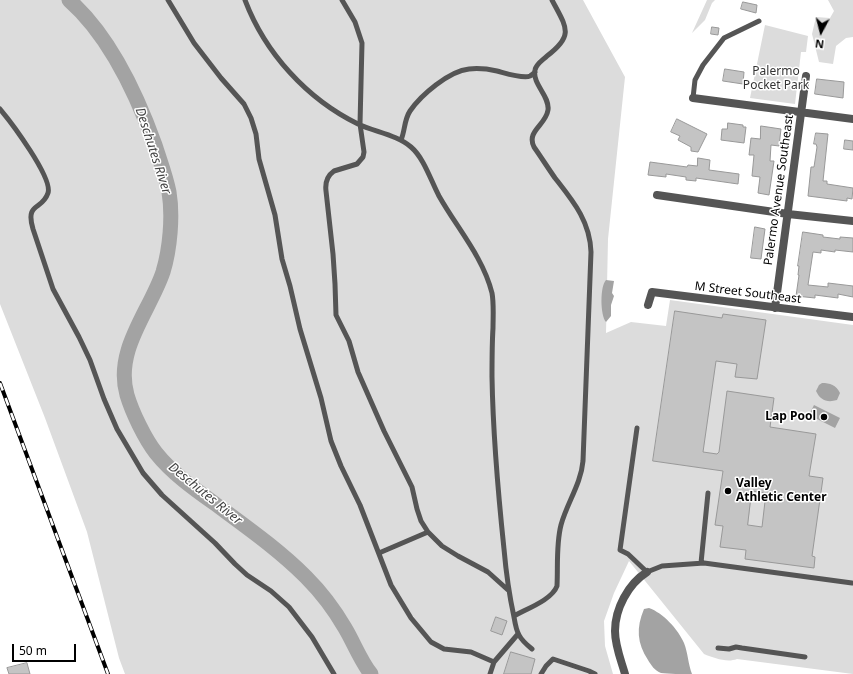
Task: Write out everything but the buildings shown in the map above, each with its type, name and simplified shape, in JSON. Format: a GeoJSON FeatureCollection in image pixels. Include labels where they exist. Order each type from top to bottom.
{"type":"FeatureCollection","features":[{"type":"Feature","properties":{"kind":"street","name":"Palermo Avenue Southeast"},"geometry":{"type":"LineString","coordinates":[[775,308],[806,76]]}},
{"type":"Feature","properties":{"kind":"street"},"geometry":{"type":"LineString","coordinates":[[693,98],[853,118]]}},
{"type":"Feature","properties":{"kind":"street"},"geometry":{"type":"LineString","coordinates":[[657,195],[853,222]]}},
{"type":"Feature","properties":{"kind":"street","name":"M Street Southeast"},"geometry":{"type":"LineString","coordinates":[[648,305],[652,292],[853,317]]}},
{"type":"Feature","properties":{"kind":"street"},"geometry":{"type":"LineString","coordinates":[[626,674],[617,645],[615,631],[616,623],[626,594],[633,584],[647,572]]}},
{"type":"Feature","properties":{"kind":"lane"},"geometry":{"type":"LineString","coordinates":[[168,0],[194,43],[220,78],[244,104],[251,118],[256,134],[259,159],[275,215],[282,259],[294,301],[300,330],[321,398],[331,441],[341,466],[360,505],[391,585],[411,618],[431,642],[444,649],[476,654],[494,662]]}},
{"type":"Feature","properties":{"kind":"lane"},"geometry":{"type":"LineString","coordinates":[[245,0],[250,13],[268,46],[293,74],[319,99],[331,108],[360,124],[400,140],[410,146],[423,164],[434,188],[450,216],[466,237],[476,256],[492,294],[492,379],[495,447],[508,590],[518,634],[525,644],[532,649]]}},
{"type":"Feature","properties":{"kind":"lane"},"geometry":{"type":"LineString","coordinates":[[342,0],[358,28],[362,42],[360,124],[364,152],[363,157],[355,165],[339,169],[331,173],[327,179],[326,186],[336,284],[335,312],[349,341],[362,380],[384,431],[412,487],[418,515],[428,532],[442,546],[488,572],[508,590]]}},
{"type":"Feature","properties":{"kind":"lane"},"geometry":{"type":"LineString","coordinates":[[514,616],[549,597],[557,586],[561,528],[578,486],[582,469],[591,252],[590,236],[576,205],[532,145],[531,139],[533,133],[545,118],[548,108],[547,102],[537,81],[535,72],[536,67],[560,47],[566,36],[564,24],[552,0]]}},
{"type":"Feature","properties":{"kind":"lane"},"geometry":{"type":"LineString","coordinates":[[693,98],[695,80],[703,65],[724,38],[759,21]]}},
{"type":"Feature","properties":{"kind":"lane"},"geometry":{"type":"LineString","coordinates":[[400,140],[406,119],[414,106],[437,84],[453,74],[471,69],[488,70],[526,77],[535,72]]}},
{"type":"Feature","properties":{"kind":"lane"},"geometry":{"type":"LineString","coordinates":[[0,109],[22,139],[42,172],[46,182],[48,188],[47,195],[31,212],[30,220],[53,289],[90,360],[104,399],[117,429],[130,453],[143,473],[162,495],[215,543],[235,564],[271,591],[289,607],[312,637],[334,674]]}},
{"type":"Feature","properties":{"kind":"lane"},"geometry":{"type":"LineString","coordinates":[[637,428],[620,550],[628,554],[647,572],[662,566],[701,563],[852,583]]}},
{"type":"Feature","properties":{"kind":"lane"},"geometry":{"type":"LineString","coordinates":[[701,563],[708,493]]}},
{"type":"Feature","properties":{"kind":"lane"},"geometry":{"type":"LineString","coordinates":[[379,553],[428,532]]}},
{"type":"Feature","properties":{"kind":"lane"},"geometry":{"type":"LineString","coordinates":[[490,674],[494,662],[518,634]]}},
{"type":"Feature","properties":{"kind":"lane"},"geometry":{"type":"LineString","coordinates":[[718,648],[729,649],[736,647],[805,657]]}},
{"type":"Feature","properties":{"kind":"lane"},"geometry":{"type":"LineString","coordinates":[[541,674],[553,659],[589,670],[595,674]]}},
{"type":"Feature","properties":{"kind":"green space"},"geometry":{"type":"Polygon","coordinates":[[[0,0],[583,0],[625,77],[608,239],[606,333],[631,322],[666,326],[670,300],[853,325],[853,674],[737,659],[725,660],[704,654],[629,561],[614,593],[604,621],[605,646],[613,674],[125,674],[119,658],[87,532],[45,418],[0,304],[0,0]]]}},
{"type":"Feature","properties":{"kind":"green space"},"geometry":{"type":"Polygon","coordinates":[[[707,0],[715,0],[712,3],[705,20],[692,33],[707,0]]]}},
{"type":"Feature","properties":{"kind":"green space"},"geometry":{"type":"Polygon","coordinates":[[[828,0],[853,0],[853,37],[846,38],[836,46],[833,64],[819,62],[812,34],[816,17],[830,18],[834,11],[828,0]]]}},
{"type":"Feature","properties":{"kind":"green space","name":"Palermo Pocket Park"},"geometry":{"type":"Polygon","coordinates":[[[765,25],[808,36],[806,52],[801,52],[795,104],[750,98],[765,25]]]}},
{"type":"Feature","properties":{"kind":"shaded area"},"geometry":{"type":"Polygon","coordinates":[[[606,280],[614,281],[612,293],[614,296],[611,305],[611,316],[606,322],[602,307],[602,294],[606,280]]]}},
{"type":"Feature","properties":{"kind":"shaded area"},"geometry":{"type":"Polygon","coordinates":[[[822,383],[830,384],[837,388],[840,393],[837,400],[827,401],[820,397],[816,391],[822,383]]]}},
{"type":"Feature","properties":{"kind":"shaded area","name":"Lap Pool"},"geometry":{"type":"Polygon","coordinates":[[[814,405],[840,418],[835,428],[809,415],[814,405]]]}},
{"type":"Feature","properties":{"kind":"shaded area"},"geometry":{"type":"Polygon","coordinates":[[[649,608],[670,622],[678,632],[684,643],[692,674],[661,673],[649,662],[642,648],[639,629],[641,616],[644,609],[649,608]]]}},
{"type":"Feature","properties":{"kind":"waterway","name":"Deschutes River"},"geometry":{"type":"LineString","coordinates":[[69,0],[97,31],[121,67],[148,126],[163,168],[169,192],[171,222],[169,243],[163,272],[135,331],[125,362],[124,378],[127,395],[135,417],[156,453],[176,474],[273,547],[312,583],[336,614],[371,674]]}},
{"type":"Feature","properties":{"kind":"railway"},"geometry":{"type":"LineString","coordinates":[[0,383],[108,674]]}},
{"type":"Feature","properties":{"kind":"place","name":"Lap Pool"},"geometry":{"type":"Point","coordinates":[824,417]}},
{"type":"Feature","properties":{"kind":"place","name":"Valley Athletic Center"},"geometry":{"type":"Point","coordinates":[728,491]}}]}
